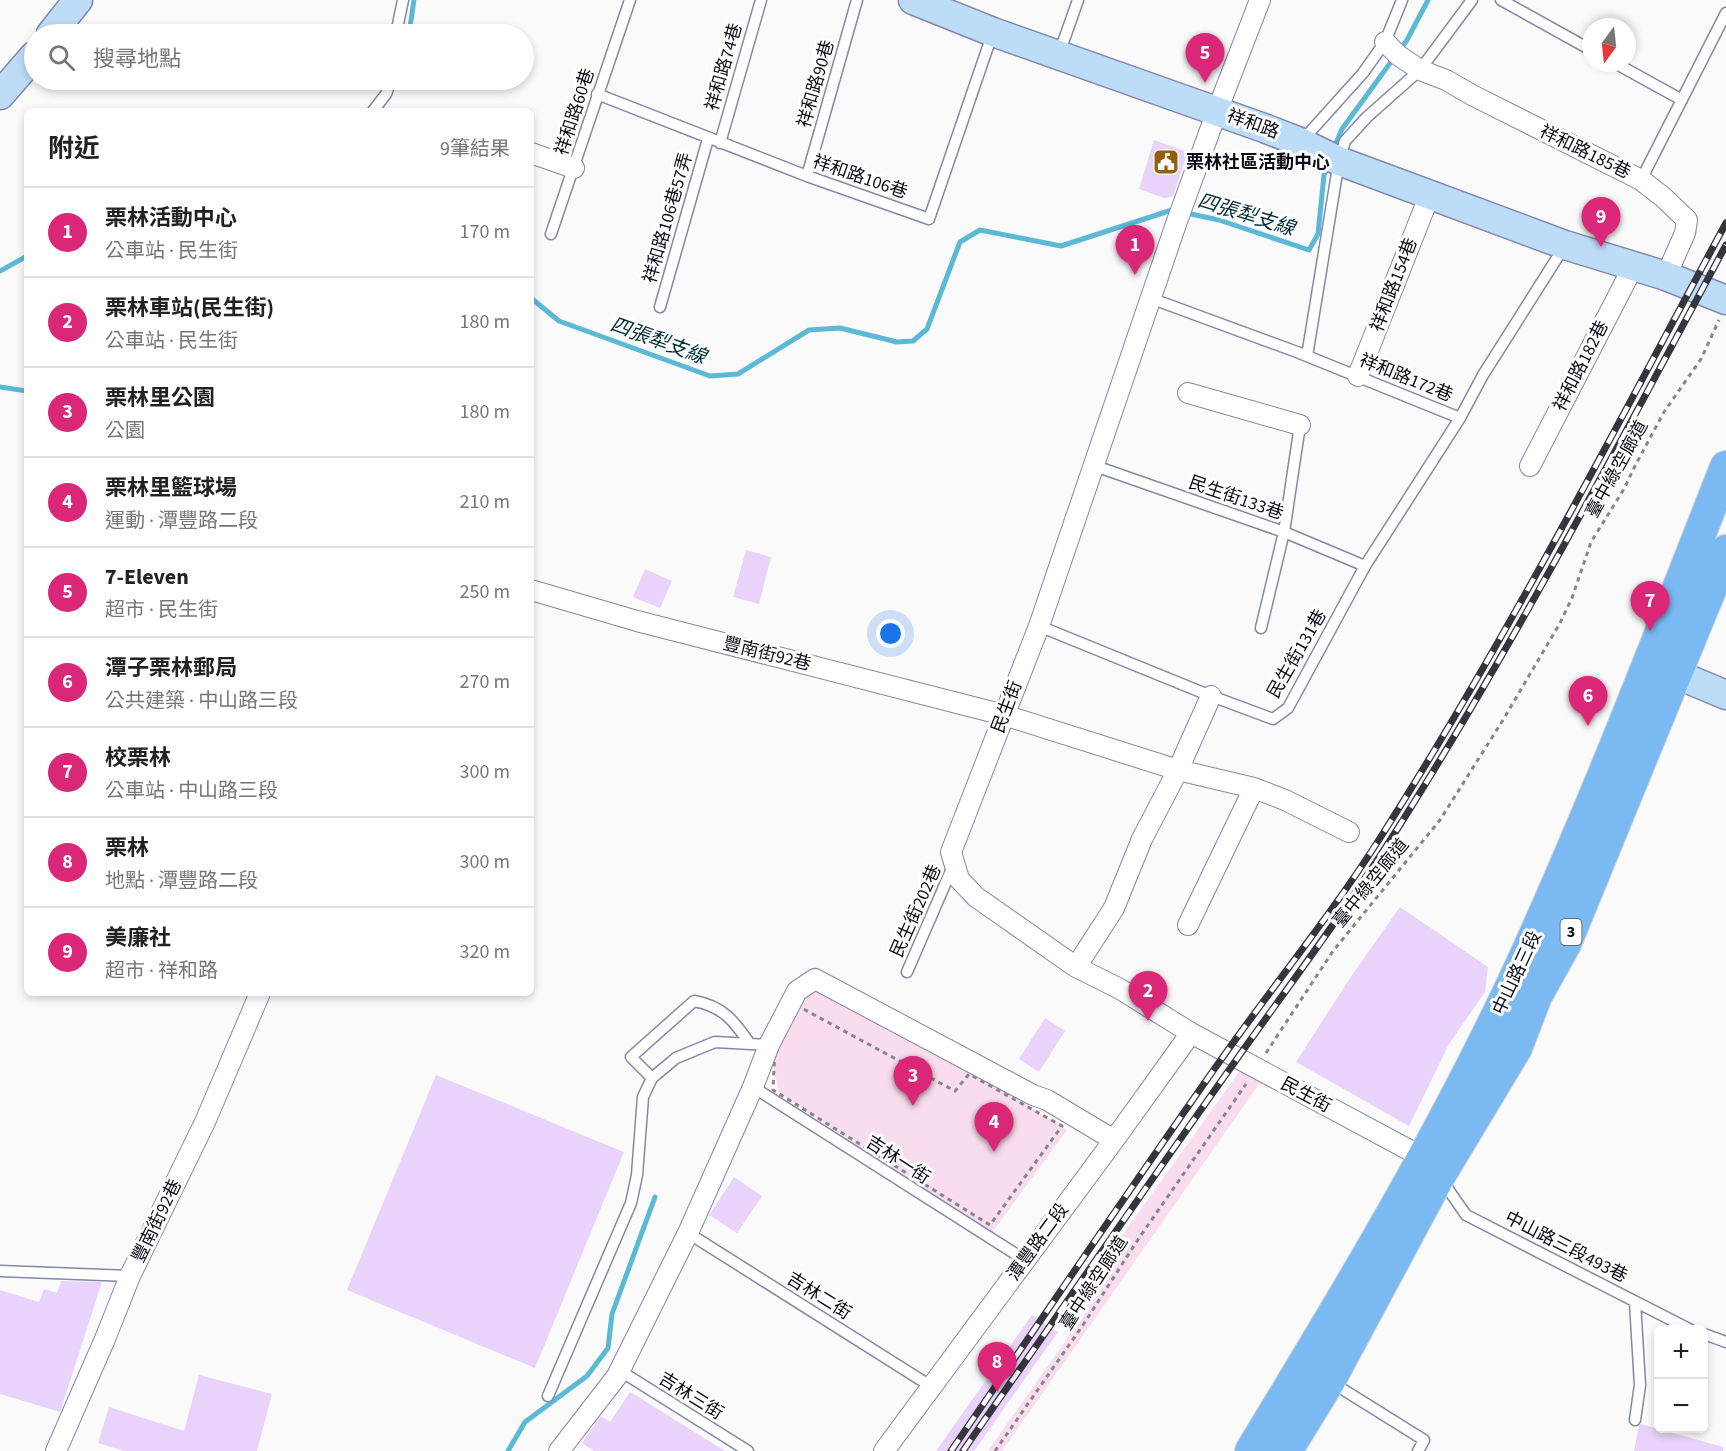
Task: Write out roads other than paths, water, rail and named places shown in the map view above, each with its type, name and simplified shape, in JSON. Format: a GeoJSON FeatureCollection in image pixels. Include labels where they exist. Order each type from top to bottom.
{"type":"FeatureCollection","features":[{"type":"Feature","properties":{"kind":"main road","name":"中山路三段"},"geometry":{"type":"LineString","coordinates":[[1662,671],[1726,467]]}},
{"type":"Feature","properties":{"kind":"main road","name":"中山路三段"},"geometry":{"type":"LineString","coordinates":[[1286,1451],[1329,1381],[1432,1167],[1591,806],[1726,551]]}},
{"type":"Feature","properties":{"kind":"main road","name":"中山路三段"},"geometry":{"type":"LineString","coordinates":[[1251,1451],[1348,1291],[1432,1167]]}},
{"type":"Feature","properties":{"kind":"street"},"geometry":{"type":"LineString","coordinates":[[59,24],[78,0]]}},
{"type":"Feature","properties":{"kind":"street","name":"祥和路"},"geometry":{"type":"LineString","coordinates":[[913,0],[993,32],[1300,142],[1339,161],[1565,245],[1666,276],[1724,308]]}},
{"type":"Feature","properties":{"kind":"street","name":"民生街"},"geometry":{"type":"LineString","coordinates":[[1260,0],[1150,297],[1095,466],[1039,626],[951,852],[959,879],[976,897],[1076,967],[1119,989],[1191,1033],[1432,1167]]}},
{"type":"Feature","properties":{"kind":"street","name":"祥和路185巷"},"geometry":{"type":"LineString","coordinates":[[1392,48],[1420,70],[1446,80],[1472,96],[1641,180],[1688,220],[1685,233],[1666,276]]}},
{"type":"Feature","properties":{"kind":"street"},"geometry":{"type":"LineString","coordinates":[[534,154],[574,168]]}},
{"type":"Feature","properties":{"kind":"street","name":"祥和路154巷"},"geometry":{"type":"LineString","coordinates":[[1358,376],[1430,194]]}},
{"type":"Feature","properties":{"kind":"street","name":"祥和路182巷"},"geometry":{"type":"LineString","coordinates":[[1530,466],[1633,267]]}},
{"type":"Feature","properties":{"kind":"street"},"geometry":{"type":"LineString","coordinates":[[1188,393],[1300,425]]}},
{"type":"Feature","properties":{"kind":"street","name":"豐南街92巷"},"geometry":{"type":"LineString","coordinates":[[534,592],[637,621],[1004,715],[1178,770],[1254,788],[1285,800],[1349,832]]}},
{"type":"Feature","properties":{"kind":"street"},"geometry":{"type":"LineString","coordinates":[[1662,671],[1726,695]]}},
{"type":"Feature","properties":{"kind":"street"},"geometry":{"type":"LineString","coordinates":[[1076,967],[1114,908],[1142,838],[1178,770],[1211,696]]}},
{"type":"Feature","properties":{"kind":"street"},"geometry":{"type":"LineString","coordinates":[[1188,925],[1254,788]]}},
{"type":"Feature","properties":{"kind":"street"},"geometry":{"type":"LineString","coordinates":[[559,1451],[617,1376],[688,1233],[753,1087],[760,1044],[797,991],[815,979],[1033,1095],[1047,1100],[1114,1140]]}},
{"type":"Feature","properties":{"kind":"street","name":"豐南街92巷"},"geometry":{"type":"LineString","coordinates":[[56,1451],[130,1276],[205,1122],[259,996]]}},
{"type":"Feature","properties":{"kind":"street","name":"潭豐路二段"},"geometry":{"type":"LineString","coordinates":[[884,1451],[1191,1033]]}},
{"type":"Feature","properties":{"kind":"lane"},"geometry":{"type":"LineString","coordinates":[[398,24],[403,0]]}},
{"type":"Feature","properties":{"kind":"lane","name":"祥和路60巷"},"geometry":{"type":"LineString","coordinates":[[551,234],[630,0]]}},
{"type":"Feature","properties":{"kind":"lane","name":"祥和路74巷"},"geometry":{"type":"LineString","coordinates":[[720,143],[761,0]]}},
{"type":"Feature","properties":{"kind":"lane","name":"祥和路90巷"},"geometry":{"type":"LineString","coordinates":[[807,177],[857,0]]}},
{"type":"Feature","properties":{"kind":"lane"},"geometry":{"type":"LineString","coordinates":[[1059,55],[1078,0]]}},
{"type":"Feature","properties":{"kind":"lane"},"geometry":{"type":"LineString","coordinates":[[1300,142],[1363,73],[1392,48],[1402,0]]}},
{"type":"Feature","properties":{"kind":"lane"},"geometry":{"type":"LineString","coordinates":[[1307,356],[1339,161],[1346,141],[1360,125],[1420,70],[1472,0]]}},
{"type":"Feature","properties":{"kind":"lane"},"geometry":{"type":"LineString","coordinates":[[1501,0],[1582,45]]}},
{"type":"Feature","properties":{"kind":"lane"},"geometry":{"type":"LineString","coordinates":[[1641,180],[1726,13]]}},
{"type":"Feature","properties":{"kind":"lane","name":"祥和路106巷"},"geometry":{"type":"LineString","coordinates":[[597,94],[807,177],[928,219],[993,32]]}},
{"type":"Feature","properties":{"kind":"lane"},"geometry":{"type":"LineString","coordinates":[[1631,72],[1682,100]]}},
{"type":"Feature","properties":{"kind":"lane"},"geometry":{"type":"LineString","coordinates":[[375,108],[387,90]]}},
{"type":"Feature","properties":{"kind":"lane","name":"祥和路106巷57弄"},"geometry":{"type":"LineString","coordinates":[[660,307],[708,139]]}},
{"type":"Feature","properties":{"kind":"lane","name":"祥和路172巷"},"geometry":{"type":"LineString","coordinates":[[1150,297],[1307,356],[1461,418],[1483,375],[1565,245]]}},
{"type":"Feature","properties":{"kind":"lane","name":"民生街131巷"},"geometry":{"type":"LineString","coordinates":[[1039,626],[1273,719],[1288,708],[1365,566],[1461,418]]}},
{"type":"Feature","properties":{"kind":"lane"},"geometry":{"type":"LineString","coordinates":[[1261,628],[1284,532],[1300,425]]}},
{"type":"Feature","properties":{"kind":"lane","name":"民生街133巷"},"geometry":{"type":"LineString","coordinates":[[1095,466],[1284,532],[1365,566]]}},
{"type":"Feature","properties":{"kind":"lane","name":"民生街202巷"},"geometry":{"type":"LineString","coordinates":[[907,972],[955,863]]}},
{"type":"Feature","properties":{"kind":"lane"},"geometry":{"type":"LineString","coordinates":[[652,1078],[631,1057],[694,1001],[711,1004],[760,1044]]}},
{"type":"Feature","properties":{"kind":"lane"},"geometry":{"type":"LineString","coordinates":[[548,1396],[631,1203],[637,1175],[643,1097],[652,1078],[676,1058],[715,1042],[760,1044]]}},
{"type":"Feature","properties":{"kind":"lane","name":"吉林一街"},"geometry":{"type":"LineString","coordinates":[[753,1087],[1025,1260]]}},
{"type":"Feature","properties":{"kind":"lane","name":"中山路三段493巷"},"geometry":{"type":"LineString","coordinates":[[1432,1167],[1467,1215],[1683,1325]]}},
{"type":"Feature","properties":{"kind":"lane","name":"吉林二街"},"geometry":{"type":"LineString","coordinates":[[688,1233],[932,1387]]}},
{"type":"Feature","properties":{"kind":"lane"},"geometry":{"type":"LineString","coordinates":[[0,1271],[130,1276]]}},
{"type":"Feature","properties":{"kind":"lane"},"geometry":{"type":"LineString","coordinates":[[1635,1302],[1640,1385],[1635,1420]]}},
{"type":"Feature","properties":{"kind":"lane"},"geometry":{"type":"LineString","coordinates":[[1708,1335],[1726,1342]]}},
{"type":"Feature","properties":{"kind":"lane","name":"吉林三街"},"geometry":{"type":"LineString","coordinates":[[617,1376],[622,1372],[748,1451]]}},
{"type":"Feature","properties":{"kind":"lane"},"geometry":{"type":"LineString","coordinates":[[1329,1381],[1424,1440],[1418,1451]]}},
{"type":"Feature","properties":{"kind":"waterway"},"geometry":{"type":"LineString","coordinates":[[410,24],[414,0]]}},
{"type":"Feature","properties":{"kind":"waterway","name":"四張犁支線"},"geometry":{"type":"LineString","coordinates":[[1334,148],[1342,129],[1407,40],[1428,0]]}},
{"type":"Feature","properties":{"kind":"waterway","name":"四張犁支線"},"geometry":{"type":"LineString","coordinates":[[534,300],[559,321],[710,376],[738,374],[809,330],[840,328],[897,342],[913,341],[927,329],[960,242],[980,230],[1061,246],[1172,210],[1219,220],[1309,250],[1318,234],[1324,175],[1328,165]]}},
{"type":"Feature","properties":{"kind":"waterway"},"geometry":{"type":"LineString","coordinates":[[0,271],[24,258]]}},
{"type":"Feature","properties":{"kind":"waterway","name":"四張犁支線"},"geometry":{"type":"LineString","coordinates":[[0,387],[24,391]]}},
{"type":"Feature","properties":{"kind":"waterway"},"geometry":{"type":"LineString","coordinates":[[508,1451],[525,1422],[587,1376],[608,1348],[612,1314],[655,1197]]}},
{"type":"Feature","properties":{"kind":"railway"},"geometry":{"type":"LineString","coordinates":[[951,1451],[1190,1103],[1325,918],[1382,835],[1517,609],[1726,223]]}},
{"type":"Feature","properties":{"kind":"railway"},"geometry":{"type":"LineString","coordinates":[[963,1451],[1200,1111],[1334,924],[1391,839],[1522,620],[1726,245]]}},
{"type":"Feature","properties":{"kind":"place","name":"7-Eleven"},"geometry":{"type":"Point","coordinates":[1205,83]}},
{"type":"Feature","properties":{"kind":"place","name":"栗林社區活動中心"},"geometry":{"type":"Point","coordinates":[1166,162]}},
{"type":"Feature","properties":{"kind":"place","name":"美廉社"},"geometry":{"type":"Point","coordinates":[1601,247]}},
{"type":"Feature","properties":{"kind":"place","name":"栗林活動中心"},"geometry":{"type":"Point","coordinates":[1135,275]}},
{"type":"Feature","properties":{"kind":"place","name":"校栗林"},"geometry":{"type":"Point","coordinates":[1650,631]}},
{"type":"Feature","properties":{"kind":"place","name":"潭子栗林郵局"},"geometry":{"type":"Point","coordinates":[1588,726]}},
{"type":"Feature","properties":{"kind":"place","name":"栗林車站(民生街)"},"geometry":{"type":"Point","coordinates":[1148,1021]}},
{"type":"Feature","properties":{"kind":"place","name":"栗林里公園"},"geometry":{"type":"Point","coordinates":[913,1106]}},
{"type":"Feature","properties":{"kind":"place","name":"栗林里籃球場"},"geometry":{"type":"Point","coordinates":[994,1152]}},
{"type":"Feature","properties":{"kind":"place","name":"栗林"},"geometry":{"type":"Point","coordinates":[997,1392]}}]}
